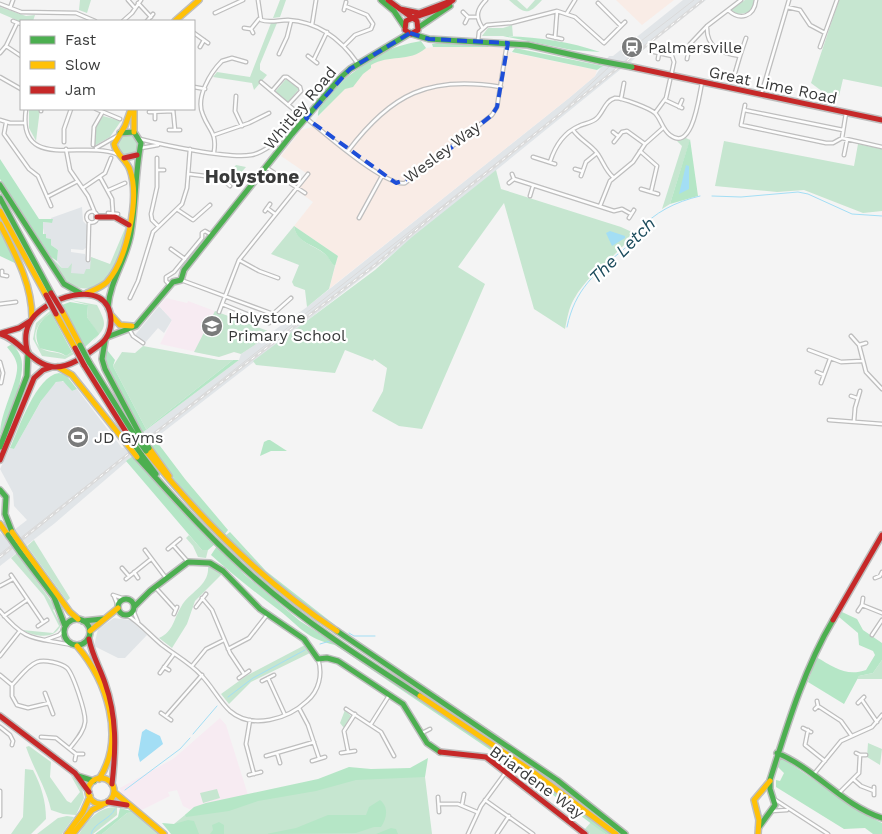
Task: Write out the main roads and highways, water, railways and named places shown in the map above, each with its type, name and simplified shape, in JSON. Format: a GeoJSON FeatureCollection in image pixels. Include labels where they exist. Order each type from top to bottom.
{"type":"FeatureCollection","features":[{"type":"Feature","properties":{"kind":"main road"},"geometry":{"type":"LineString","coordinates":[[175,20],[196,0]]}},
{"type":"Feature","properties":{"kind":"main road"},"geometry":{"type":"LineString","coordinates":[[175,20],[200,0]]}},
{"type":"Feature","properties":{"kind":"main road"},"geometry":{"type":"LineString","coordinates":[[381,0],[394,11],[411,33],[446,10],[453,0]]}},
{"type":"Feature","properties":{"kind":"main road"},"geometry":{"type":"LineString","coordinates":[[388,0],[418,22],[422,38]]}},
{"type":"Feature","properties":{"kind":"main road"},"geometry":{"type":"LineString","coordinates":[[398,40],[406,21],[437,11],[453,0]]}},
{"type":"Feature","properties":{"kind":"main road"},"geometry":{"type":"LineString","coordinates":[[398,8],[419,13],[437,8],[453,0]]}},
{"type":"Feature","properties":{"kind":"main road","name":"Great Lime Road"},"geometry":{"type":"LineString","coordinates":[[411,33],[422,38],[508,43],[632,67],[670,78],[882,120]]}},
{"type":"Feature","properties":{"kind":"main road","name":"Whitley Road"},"geometry":{"type":"LineString","coordinates":[[106,339],[129,329],[140,321],[175,281],[181,280],[184,270],[340,78],[358,64],[411,33]]}},
{"type":"Feature","properties":{"kind":"main road"},"geometry":{"type":"LineString","coordinates":[[0,334],[18,328],[66,298],[104,285],[112,276],[125,245],[129,225],[132,180],[129,167],[124,158],[118,154],[114,144],[132,110]]}},
{"type":"Feature","properties":{"kind":"main road"},"geometry":{"type":"LineString","coordinates":[[133,110],[134,132],[140,139],[141,148],[137,154],[131,233],[128,248],[109,293],[108,307],[111,316],[102,359],[133,438]]}},
{"type":"Feature","properties":{"kind":"main road"},"geometry":{"type":"LineString","coordinates":[[119,134],[127,131],[134,132]]}},
{"type":"Feature","properties":{"kind":"main road"},"geometry":{"type":"LineString","coordinates":[[124,158],[137,154]]}},
{"type":"Feature","properties":{"kind":"main road"},"geometry":{"type":"LineString","coordinates":[[0,185],[64,284],[82,293],[99,297],[108,307]]}},
{"type":"Feature","properties":{"kind":"main road"},"geometry":{"type":"LineString","coordinates":[[0,198],[87,364],[164,485],[205,531],[274,594],[330,635],[554,785],[616,834]]}},
{"type":"Feature","properties":{"kind":"main road"},"geometry":{"type":"LineString","coordinates":[[0,211],[49,294]]}},
{"type":"Feature","properties":{"kind":"main road"},"geometry":{"type":"LineString","coordinates":[[96,218],[105,216],[120,218],[129,225]]}},
{"type":"Feature","properties":{"kind":"main road"},"geometry":{"type":"LineString","coordinates":[[0,224],[30,290],[33,303],[31,320],[26,334],[28,351],[27,376],[0,447]]}},
{"type":"Feature","properties":{"kind":"main road"},"geometry":{"type":"LineString","coordinates":[[111,316],[124,326],[140,321]]}},
{"type":"Feature","properties":{"kind":"main road"},"geometry":{"type":"LineString","coordinates":[[0,334],[15,338],[40,362],[55,366],[72,375],[133,438],[143,453],[245,561],[304,609],[557,780],[625,834]]}},
{"type":"Feature","properties":{"kind":"main road"},"geometry":{"type":"LineString","coordinates":[[0,460],[34,378],[43,370],[90,351],[106,339]]}},
{"type":"Feature","properties":{"kind":"main road"},"geometry":{"type":"LineString","coordinates":[[0,490],[6,497],[5,507],[10,534]]}},
{"type":"Feature","properties":{"kind":"main road"},"geometry":{"type":"LineString","coordinates":[[0,512],[5,507]]}},
{"type":"Feature","properties":{"kind":"main road"},"geometry":{"type":"LineString","coordinates":[[0,524],[10,534],[70,612],[81,620],[90,631]]}},
{"type":"Feature","properties":{"kind":"main road"},"geometry":{"type":"LineString","coordinates":[[758,834],[759,827],[754,800],[770,780],[786,725],[823,636],[882,535]]}},
{"type":"Feature","properties":{"kind":"main road"},"geometry":{"type":"LineString","coordinates":[[22,550],[63,614],[66,640],[75,645],[90,661],[98,676],[111,728],[112,754],[97,780],[89,787],[89,794],[83,812],[67,834]]}},
{"type":"Feature","properties":{"kind":"main road","name":"Briardene Way"},"geometry":{"type":"LineString","coordinates":[[143,597],[188,562],[202,561],[218,567],[268,614],[304,639],[318,659],[327,658],[338,661],[390,694],[408,708],[422,733],[436,751],[479,755],[506,772],[585,834]]}},
{"type":"Feature","properties":{"kind":"main road"},"geometry":{"type":"LineString","coordinates":[[112,615],[118,607],[128,600],[143,597]]}},
{"type":"Feature","properties":{"kind":"main road"},"geometry":{"type":"LineString","coordinates":[[143,597],[125,615],[112,615],[103,619],[90,631],[89,639],[106,686],[116,726],[117,747],[112,784],[114,792],[127,805],[145,815],[164,834]]}},
{"type":"Feature","properties":{"kind":"main road"},"geometry":{"type":"LineString","coordinates":[[128,600],[134,608]]}},
{"type":"Feature","properties":{"kind":"main road"},"geometry":{"type":"LineString","coordinates":[[118,607],[125,615]]}},
{"type":"Feature","properties":{"kind":"main road"},"geometry":{"type":"LineString","coordinates":[[65,628],[71,621],[103,619]]}},
{"type":"Feature","properties":{"kind":"main road"},"geometry":{"type":"LineString","coordinates":[[75,645],[89,639]]}},
{"type":"Feature","properties":{"kind":"main road"},"geometry":{"type":"LineString","coordinates":[[0,716],[78,776],[95,802],[127,805]]}},
{"type":"Feature","properties":{"kind":"main road"},"geometry":{"type":"LineString","coordinates":[[777,753],[789,757],[870,814],[882,818]]}},
{"type":"Feature","properties":{"kind":"main road"},"geometry":{"type":"LineString","coordinates":[[78,776],[108,780],[112,784]]}},
{"type":"Feature","properties":{"kind":"main road"},"geometry":{"type":"LineString","coordinates":[[759,827],[775,805],[770,780]]}},
{"type":"Feature","properties":{"kind":"main road"},"geometry":{"type":"LineString","coordinates":[[73,834],[92,810],[106,803],[114,792]]}},
{"type":"Feature","properties":{"kind":"main road"},"geometry":{"type":"LineString","coordinates":[[761,793],[768,793],[774,797]]}},
{"type":"Feature","properties":{"kind":"main road"},"geometry":{"type":"LineString","coordinates":[[756,810],[762,813],[771,812]]}},
{"type":"Feature","properties":{"kind":"water"},"geometry":{"type":"Polygon","coordinates":[[[686,165],[689,166],[689,189],[679,194],[686,165]]]}},
{"type":"Feature","properties":{"kind":"water"},"geometry":{"type":"Polygon","coordinates":[[[610,231],[625,236],[625,238],[612,246],[606,233],[610,231]]]}},
{"type":"Feature","properties":{"kind":"water"},"geometry":{"type":"Polygon","coordinates":[[[146,729],[160,736],[163,744],[140,762],[138,755],[142,732],[146,729]]]}},
{"type":"Feature","properties":{"kind":"waterway","name":"The Letch"},"geometry":{"type":"LineString","coordinates":[[712,196],[741,197],[798,192],[808,194],[852,214],[882,216]]}},
{"type":"Feature","properties":{"kind":"waterway","name":"The Letch"},"geometry":{"type":"LineString","coordinates":[[567,327],[575,302],[581,292],[595,274],[626,247],[651,218],[682,201],[700,196]]}},
{"type":"Feature","properties":{"kind":"waterway"},"geometry":{"type":"LineString","coordinates":[[349,633],[354,636],[375,636]]}},
{"type":"Feature","properties":{"kind":"waterway"},"geometry":{"type":"LineString","coordinates":[[320,644],[330,641]]}},
{"type":"Feature","properties":{"kind":"waterway"},"geometry":{"type":"LineString","coordinates":[[228,697],[253,678],[305,650]]}},
{"type":"Feature","properties":{"kind":"waterway"},"geometry":{"type":"LineString","coordinates":[[193,734],[217,706]]}},
{"type":"Feature","properties":{"kind":"waterway"},"geometry":{"type":"LineString","coordinates":[[125,790],[180,749],[190,738]]}},
{"type":"Feature","properties":{"kind":"waterway"},"geometry":{"type":"LineString","coordinates":[[91,834],[95,827],[110,816],[115,809]]}},
{"type":"Feature","properties":{"kind":"tram line"},"geometry":{"type":"LineString","coordinates":[[623,55],[694,0]]}},
{"type":"Feature","properties":{"kind":"tram line"},"geometry":{"type":"LineString","coordinates":[[0,554],[558,115],[610,66]]}},
{"type":"Feature","properties":{"kind":"railway"},"geometry":{"type":"LineString","coordinates":[[0,557],[147,439],[375,265],[436,213],[703,0]]}},
{"type":"Feature","properties":{"kind":"place","name":"Palmersville"},"geometry":{"type":"Point","coordinates":[632,47]}},
{"type":"Feature","properties":{"kind":"place","name":"Holystone Primary School"},"geometry":{"type":"Point","coordinates":[212,326]}},
{"type":"Feature","properties":{"kind":"place","name":"JD Gyms"},"geometry":{"type":"Point","coordinates":[78,437]}},
{"type":"Feature","properties":{"kind":"district","name":"Holystone"},"geometry":{"type":"Point","coordinates":[252,176]}}]}
